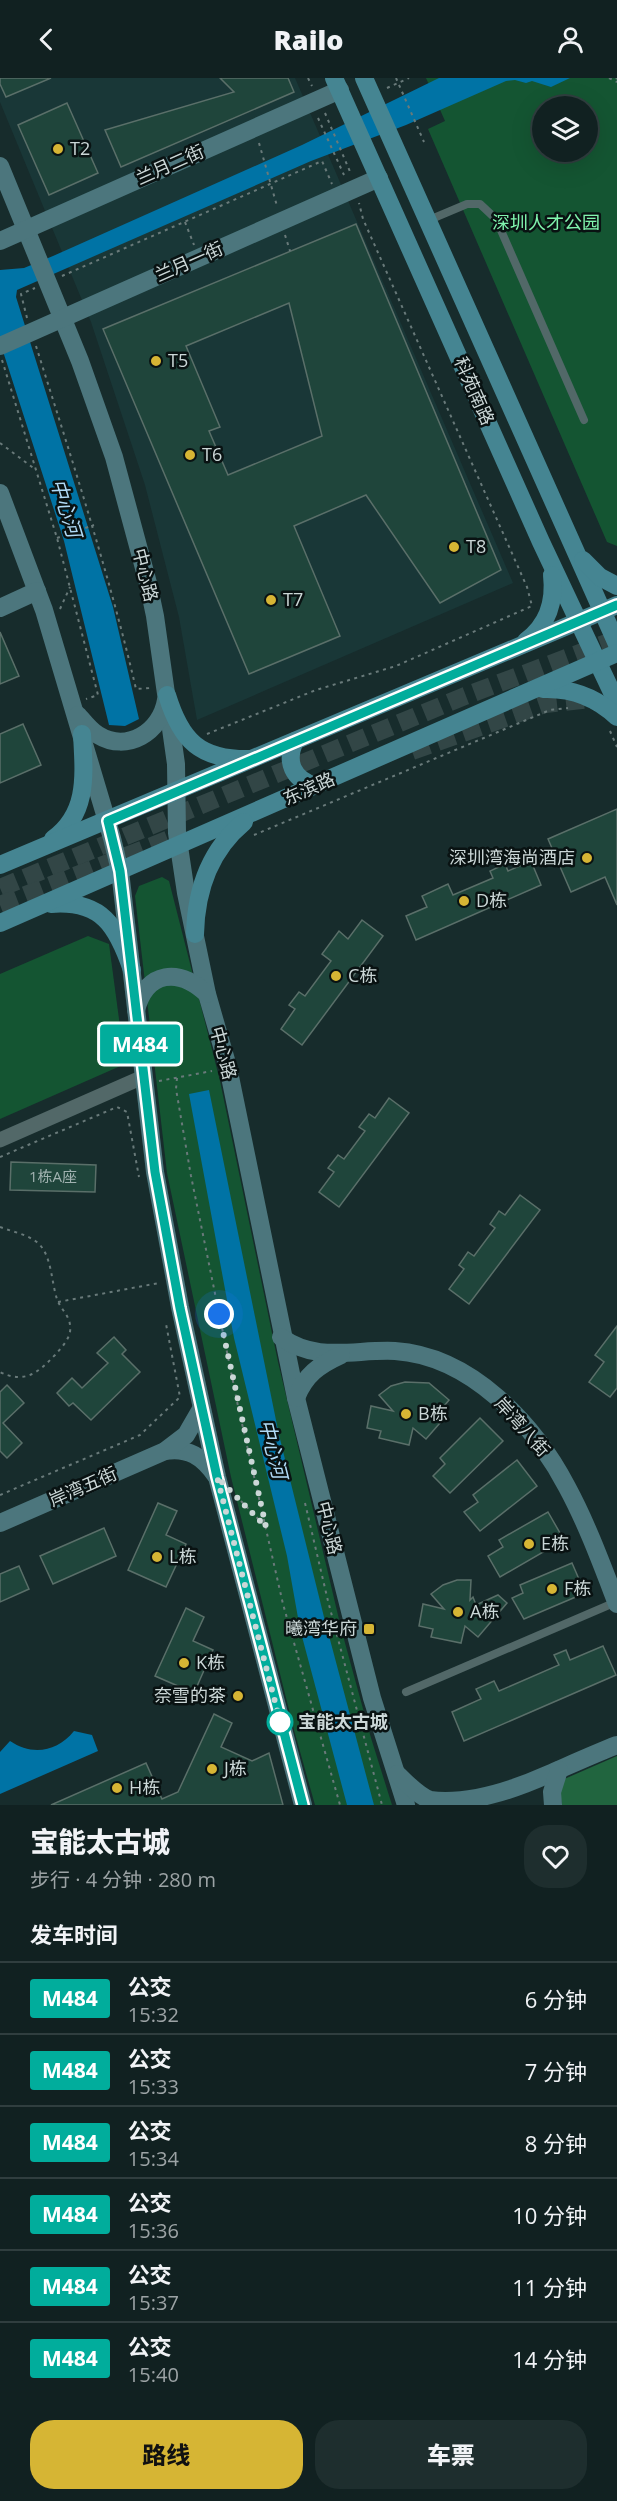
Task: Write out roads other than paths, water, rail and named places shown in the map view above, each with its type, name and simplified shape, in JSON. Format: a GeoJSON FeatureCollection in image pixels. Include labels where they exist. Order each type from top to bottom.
{"type":"FeatureCollection","features":[{"type":"Feature","properties":{"kind":"main road","name":"科苑南路"},"geometry":{"type":"LineString","coordinates":[[365,82],[566,531],[610,608],[617,644]]}},
{"type":"Feature","properties":{"kind":"main road","name":"科苑南路"},"geometry":{"type":"LineString","coordinates":[[339,88],[550,562],[617,703]]}},
{"type":"Feature","properties":{"kind":"main road","name":"兰月二街"},"geometry":{"type":"LineString","coordinates":[[17,238],[339,88]]}},
{"type":"Feature","properties":{"kind":"main road"},"geometry":{"type":"LineString","coordinates":[[0,166],[17,238]]}},
{"type":"Feature","properties":{"kind":"main road","name":"兰月一街"},"geometry":{"type":"LineString","coordinates":[[0,346],[56,314],[200,257],[376,171]]}},
{"type":"Feature","properties":{"kind":"main road","name":"中心路"},"geometry":{"type":"LineString","coordinates":[[17,238],[56,314],[122,486],[152,598],[176,764],[178,846],[207,994],[228,1067],[281,1336],[296,1398],[372,1698],[406,1805]]}},
{"type":"Feature","properties":{"kind":"main road"},"geometry":{"type":"LineString","coordinates":[[0,493],[37,591],[108,821],[120,871],[155,1172],[201,1409],[303,1805]]}},
{"type":"Feature","properties":{"kind":"main road"},"geometry":{"type":"LineString","coordinates":[[541,542],[566,531]]}},
{"type":"Feature","properties":{"kind":"main road"},"geometry":{"type":"LineString","coordinates":[[576,552],[600,577],[617,586]]}},
{"type":"Feature","properties":{"kind":"main road"},"geometry":{"type":"LineString","coordinates":[[517,647],[532,637],[549,612],[553,596],[550,562]]}},
{"type":"Feature","properties":{"kind":"main road"},"geometry":{"type":"LineString","coordinates":[[0,608],[37,591]]}},
{"type":"Feature","properties":{"kind":"main road"},"geometry":{"type":"LineString","coordinates":[[0,865],[610,608]]}},
{"type":"Feature","properties":{"kind":"main road","name":"东滨路"},"geometry":{"type":"LineString","coordinates":[[0,923],[617,653]]}},
{"type":"Feature","properties":{"kind":"main road"},"geometry":{"type":"LineString","coordinates":[[535,689],[576,692],[598,702],[613,722]]}},
{"type":"Feature","properties":{"kind":"main road"},"geometry":{"type":"LineString","coordinates":[[75,711],[97,734],[121,741],[134,740],[154,727],[165,709],[167,695]]}},
{"type":"Feature","properties":{"kind":"main road"},"geometry":{"type":"LineString","coordinates":[[167,695],[176,721],[189,741],[215,756],[255,759]]}},
{"type":"Feature","properties":{"kind":"main road"},"geometry":{"type":"LineString","coordinates":[[39,848],[69,824],[81,802],[84,777],[82,734]]}},
{"type":"Feature","properties":{"kind":"main road"},"geometry":{"type":"LineString","coordinates":[[295,741],[290,760],[292,770],[298,778],[315,786]]}},
{"type":"Feature","properties":{"kind":"main road"},"geometry":{"type":"LineString","coordinates":[[195,934],[196,908],[207,869],[218,850],[235,830],[258,811]]}},
{"type":"Feature","properties":{"kind":"main road"},"geometry":{"type":"LineString","coordinates":[[40,905],[65,903],[88,906],[101,915],[115,928],[132,970]]}},
{"type":"Feature","properties":{"kind":"main road"},"geometry":{"type":"LineString","coordinates":[[136,1011],[144,992],[160,979],[179,976],[190,980],[207,994]]}},
{"type":"Feature","properties":{"kind":"main road","name":"岸湾八街"},"geometry":{"type":"LineString","coordinates":[[281,1336],[298,1348],[307,1351],[345,1353],[381,1351],[414,1354],[452,1368],[493,1395],[527,1429],[562,1478],[580,1513],[617,1603]]}},
{"type":"Feature","properties":{"kind":"main road"},"geometry":{"type":"LineString","coordinates":[[296,1398],[306,1378],[313,1371],[345,1353]]}},
{"type":"Feature","properties":{"kind":"main road"},"geometry":{"type":"LineString","coordinates":[[165,1451],[186,1435],[201,1409]]}},
{"type":"Feature","properties":{"kind":"main road"},"geometry":{"type":"LineString","coordinates":[[165,1451],[190,1452],[200,1458],[217,1477]]}},
{"type":"Feature","properties":{"kind":"main road","name":"岸湾五街"},"geometry":{"type":"LineString","coordinates":[[0,1523],[165,1451]]}},
{"type":"Feature","properties":{"kind":"main road"},"geometry":{"type":"LineString","coordinates":[[396,1773],[416,1792],[429,1800],[458,1804],[492,1798],[617,1745]]}},
{"type":"Feature","properties":{"kind":"main road"},"geometry":{"type":"LineString","coordinates":[[553,1805],[552,1792],[559,1770]]}},
{"type":"Feature","properties":{"kind":"street"},"geometry":{"type":"LineString","coordinates":[[0,1140],[143,1077]]}},
{"type":"Feature","properties":{"kind":"lane"},"geometry":{"type":"LineString","coordinates":[[427,220],[467,204],[480,204],[496,219],[584,420]]}},
{"type":"Feature","properties":{"kind":"lane"},"geometry":{"type":"LineString","coordinates":[[406,1692],[617,1603]]}},
{"type":"Feature","properties":{"kind":"water","name":"中心河"},"geometry":{"type":"Polygon","coordinates":[[[439,78],[570,78],[551,87],[532,81],[526,83],[515,80],[506,81],[406,125],[311,161],[17,290],[16,297],[113,607],[139,719],[125,726],[109,725],[64,541],[0,342],[0,270],[24,268],[53,256],[302,145],[439,78]]]}},
{"type":"Feature","properties":{"kind":"water","name":"中心河"},"geometry":{"type":"Polygon","coordinates":[[[209,1090],[279,1435],[374,1805],[347,1805],[300,1629],[287,1556],[234,1338],[189,1094],[209,1090]]]}},
{"type":"Feature","properties":{"kind":"water"},"geometry":{"type":"Polygon","coordinates":[[[74,1731],[92,1735],[98,1751],[0,1794],[0,1752],[10,1741],[27,1749],[44,1750],[60,1744],[74,1731]]]}},
{"type":"Feature","properties":{"kind":"tunnel"},"geometry":{"type":"LineString","coordinates":[[0,888],[465,696],[617,639]]}},
{"type":"Feature","properties":{"kind":"tunnel"},"geometry":{"type":"LineString","coordinates":[[412,751],[545,704],[592,699]]}},
{"type":"Feature","properties":{"kind":"tunnel"},"geometry":{"type":"LineString","coordinates":[[0,905],[180,835]]}},
{"type":"Feature","properties":{"kind":"place","name":"T2"},"geometry":{"type":"Point","coordinates":[58,149]}},
{"type":"Feature","properties":{"kind":"place","name":"T5"},"geometry":{"type":"Point","coordinates":[156,361]}},
{"type":"Feature","properties":{"kind":"place","name":"T6"},"geometry":{"type":"Point","coordinates":[190,455]}},
{"type":"Feature","properties":{"kind":"place","name":"T8"},"geometry":{"type":"Point","coordinates":[454,547]}},
{"type":"Feature","properties":{"kind":"place","name":"T7"},"geometry":{"type":"Point","coordinates":[271,600]}},
{"type":"Feature","properties":{"kind":"place","name":"深圳湾海尚酒店"},"geometry":{"type":"Point","coordinates":[587,858]}},
{"type":"Feature","properties":{"kind":"place","name":"D栋"},"geometry":{"type":"Point","coordinates":[464,901]}},
{"type":"Feature","properties":{"kind":"place","name":"C栋"},"geometry":{"type":"Point","coordinates":[336,976]}},
{"type":"Feature","properties":{"kind":"place","name":"B栋"},"geometry":{"type":"Point","coordinates":[406,1414]}},
{"type":"Feature","properties":{"kind":"place","name":"E栋"},"geometry":{"type":"Point","coordinates":[529,1544]}},
{"type":"Feature","properties":{"kind":"place","name":"L栋"},"geometry":{"type":"Point","coordinates":[157,1557]}},
{"type":"Feature","properties":{"kind":"place","name":"F栋"},"geometry":{"type":"Point","coordinates":[552,1589]}},
{"type":"Feature","properties":{"kind":"place","name":"A栋"},"geometry":{"type":"Point","coordinates":[458,1612]}},
{"type":"Feature","properties":{"kind":"place","name":"曦湾华府"},"geometry":{"type":"Point","coordinates":[369,1629]}},
{"type":"Feature","properties":{"kind":"place","name":"K栋"},"geometry":{"type":"Point","coordinates":[184,1663]}},
{"type":"Feature","properties":{"kind":"place","name":"奈雪的茶"},"geometry":{"type":"Point","coordinates":[238,1696]}},
{"type":"Feature","properties":{"kind":"place","name":"宝能太古城"},"geometry":{"type":"Point","coordinates":[280,1722]}},
{"type":"Feature","properties":{"kind":"place","name":"J栋"},"geometry":{"type":"Point","coordinates":[212,1769]}},
{"type":"Feature","properties":{"kind":"place","name":"H栋"},"geometry":{"type":"Point","coordinates":[117,1788]}},
{"type":"Feature","properties":{"kind":"park label","name":"深圳人才公园"},"geometry":{"type":"Point","coordinates":[546,223]}}]}
